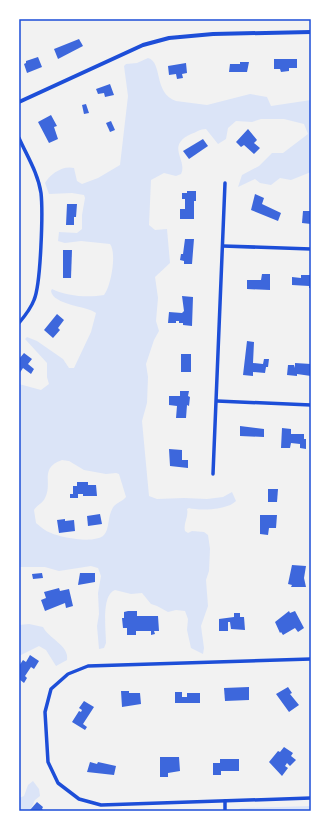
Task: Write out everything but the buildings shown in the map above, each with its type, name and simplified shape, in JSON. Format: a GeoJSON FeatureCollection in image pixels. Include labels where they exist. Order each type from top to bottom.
{"type":"FeatureCollection","features":[{"type":"Feature","properties":{"kind":"street"},"geometry":{"type":"LineString","coordinates":[[19,102],[143,45],[169,38],[213,34],[311,32]]}},
{"type":"Feature","properties":{"kind":"street"},"geometry":{"type":"LineString","coordinates":[[19,138],[36,175],[41,193],[38,287],[34,301],[19,323]]}},
{"type":"Feature","properties":{"kind":"street"},"geometry":{"type":"LineString","coordinates":[[213,474],[225,183]]}},
{"type":"Feature","properties":{"kind":"street"},"geometry":{"type":"LineString","coordinates":[[223,246],[311,249]]}},
{"type":"Feature","properties":{"kind":"street"},"geometry":{"type":"LineString","coordinates":[[217,401],[311,404]]}},
{"type":"Feature","properties":{"kind":"street"},"geometry":{"type":"LineString","coordinates":[[311,659],[88,666],[68,674],[51,689],[45,712],[48,762],[58,782],[79,800],[101,805],[311,798]]}},
{"type":"Feature","properties":{"kind":"street"},"geometry":{"type":"LineString","coordinates":[[225,801],[225,811]]}},
{"type":"Feature","properties":{"kind":"shaded area"},"geometry":{"type":"Polygon","coordinates":[[[148,58],[153,61],[164,91],[169,97],[176,101],[207,105],[250,94],[267,97],[271,106],[311,100],[311,172],[291,180],[280,178],[271,185],[260,183],[255,179],[238,187],[242,175],[259,166],[272,153],[283,153],[308,134],[304,124],[284,119],[261,119],[252,122],[236,121],[228,128],[226,139],[218,144],[206,129],[191,134],[179,143],[178,148],[182,164],[181,174],[176,176],[164,173],[151,180],[149,225],[155,230],[167,229],[170,263],[155,277],[158,298],[156,321],[159,331],[154,340],[146,364],[148,377],[147,403],[142,421],[149,496],[157,499],[207,499],[223,497],[232,492],[236,501],[220,508],[187,509],[185,531],[188,533],[192,531],[204,532],[208,535],[210,549],[209,571],[206,580],[208,606],[201,626],[204,648],[203,654],[191,648],[187,630],[188,619],[185,611],[176,610],[168,612],[151,604],[142,593],[131,594],[115,590],[111,593],[106,606],[106,643],[104,648],[99,649],[97,626],[99,614],[98,593],[101,576],[98,568],[91,566],[59,571],[45,567],[19,567],[19,384],[41,390],[49,384],[47,377],[47,363],[25,339],[27,337],[37,341],[63,359],[69,368],[74,368],[91,332],[96,313],[64,302],[53,296],[51,291],[52,289],[77,296],[104,295],[107,291],[111,278],[113,262],[112,248],[110,244],[81,241],[65,243],[58,241],[59,232],[77,233],[82,229],[82,215],[85,198],[84,195],[72,193],[49,194],[45,183],[50,176],[61,169],[70,167],[74,168],[77,181],[82,184],[98,178],[120,165],[128,96],[124,66],[126,64],[137,63],[148,58]],[[62,460],[55,463],[51,467],[48,476],[48,487],[45,498],[34,510],[36,523],[43,529],[63,537],[86,540],[100,538],[106,532],[110,513],[114,506],[126,497],[119,474],[106,474],[84,470],[69,461],[62,460]]]}},
{"type":"Feature","properties":{"kind":"shaded area"},"geometry":{"type":"Polygon","coordinates":[[[29,624],[43,627],[65,650],[67,660],[56,666],[46,650],[39,646],[19,656],[19,625],[29,624]]]}},
{"type":"Feature","properties":{"kind":"shaded area"},"geometry":{"type":"Polygon","coordinates":[[[33,781],[39,789],[40,796],[35,800],[30,811],[19,811],[19,798],[24,796],[28,785],[33,781]]]}},
{"type":"Feature","properties":{"kind":"shaded area"},"geometry":{"type":"Polygon","coordinates":[[[311,806],[311,811],[236,811],[241,808],[311,806]]]}}]}
